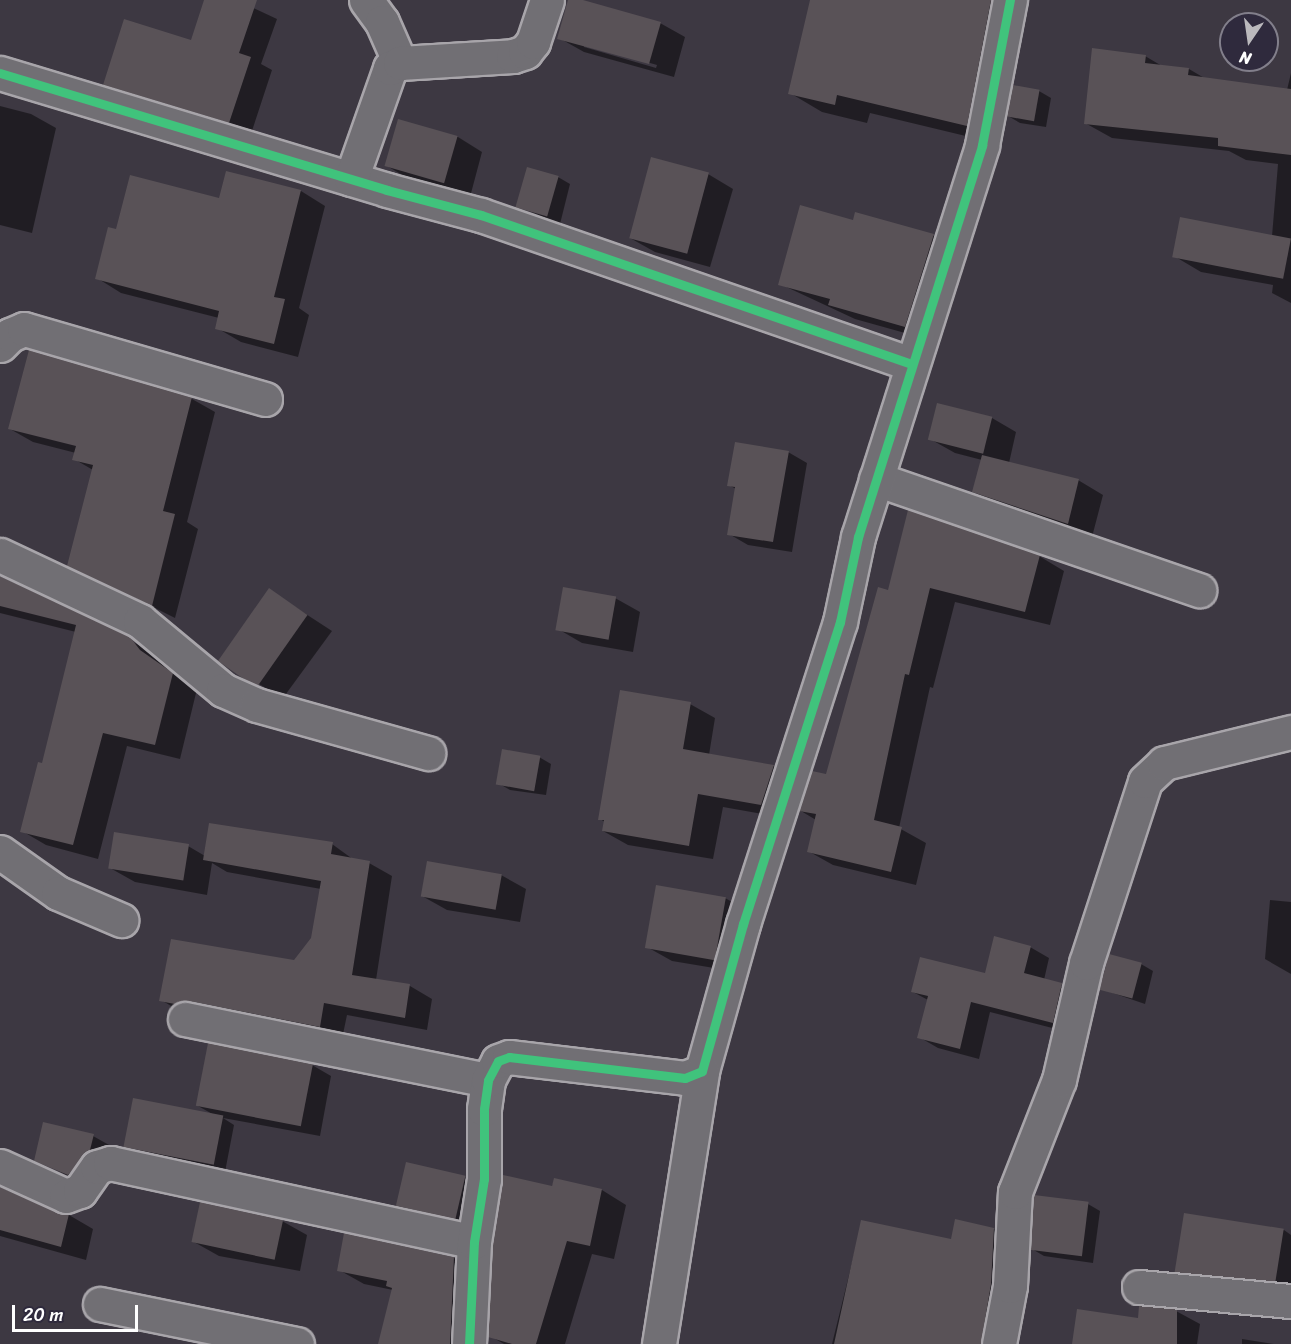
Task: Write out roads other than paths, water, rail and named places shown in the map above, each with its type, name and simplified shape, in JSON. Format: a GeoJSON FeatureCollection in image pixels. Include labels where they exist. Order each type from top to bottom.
{"type":"FeatureCollection","features":[{"type":"Feature","properties":{"kind":"street"},"geometry":{"type":"LineString","coordinates":[[366,0],[382,22],[400,63]]}},
{"type":"Feature","properties":{"kind":"street"},"geometry":{"type":"LineString","coordinates":[[351,179],[390,68],[400,63],[513,56],[525,52],[533,42],[547,0]]}},
{"type":"Feature","properties":{"kind":"street"},"geometry":{"type":"LineString","coordinates":[[659,1344],[702,1071],[743,924],[840,622],[858,537],[982,145],[1010,0]]}},
{"type":"Feature","properties":{"kind":"street"},"geometry":{"type":"LineString","coordinates":[[0,73],[351,179],[481,215],[911,364]]}},
{"type":"Feature","properties":{"kind":"street"},"geometry":{"type":"LineString","coordinates":[[0,371],[4,358],[0,345],[10,335],[24,329],[265,399]]}},
{"type":"Feature","properties":{"kind":"street"},"geometry":{"type":"LineString","coordinates":[[876,479],[1200,590]]}},
{"type":"Feature","properties":{"kind":"street"},"geometry":{"type":"LineString","coordinates":[[0,555],[140,621],[223,690],[257,705],[428,753]]}},
{"type":"Feature","properties":{"kind":"street"},"geometry":{"type":"LineString","coordinates":[[999,1344],[1010,1286],[1015,1192],[1059,1080],[1086,963],[1145,782],[1164,763],[1291,732]]}},
{"type":"Feature","properties":{"kind":"street"},"geometry":{"type":"LineString","coordinates":[[0,852],[58,893],[121,920]]}},
{"type":"Feature","properties":{"kind":"street"},"geometry":{"type":"LineString","coordinates":[[185,1019],[488,1080]]}},
{"type":"Feature","properties":{"kind":"street"},"geometry":{"type":"LineString","coordinates":[[469,1344],[474,1242],[484,1179],[488,1080],[498,1061],[508,1057],[685,1078],[702,1071]]}},
{"type":"Feature","properties":{"kind":"street"},"geometry":{"type":"LineString","coordinates":[[0,1166],[66,1196],[80,1191],[97,1167],[110,1162],[474,1242]]}},
{"type":"Feature","properties":{"kind":"street"},"geometry":{"type":"LineString","coordinates":[[1139,1287],[1291,1300]]}},
{"type":"Feature","properties":{"kind":"street"},"geometry":{"type":"LineString","coordinates":[[100,1304],[297,1344]]}}]}
